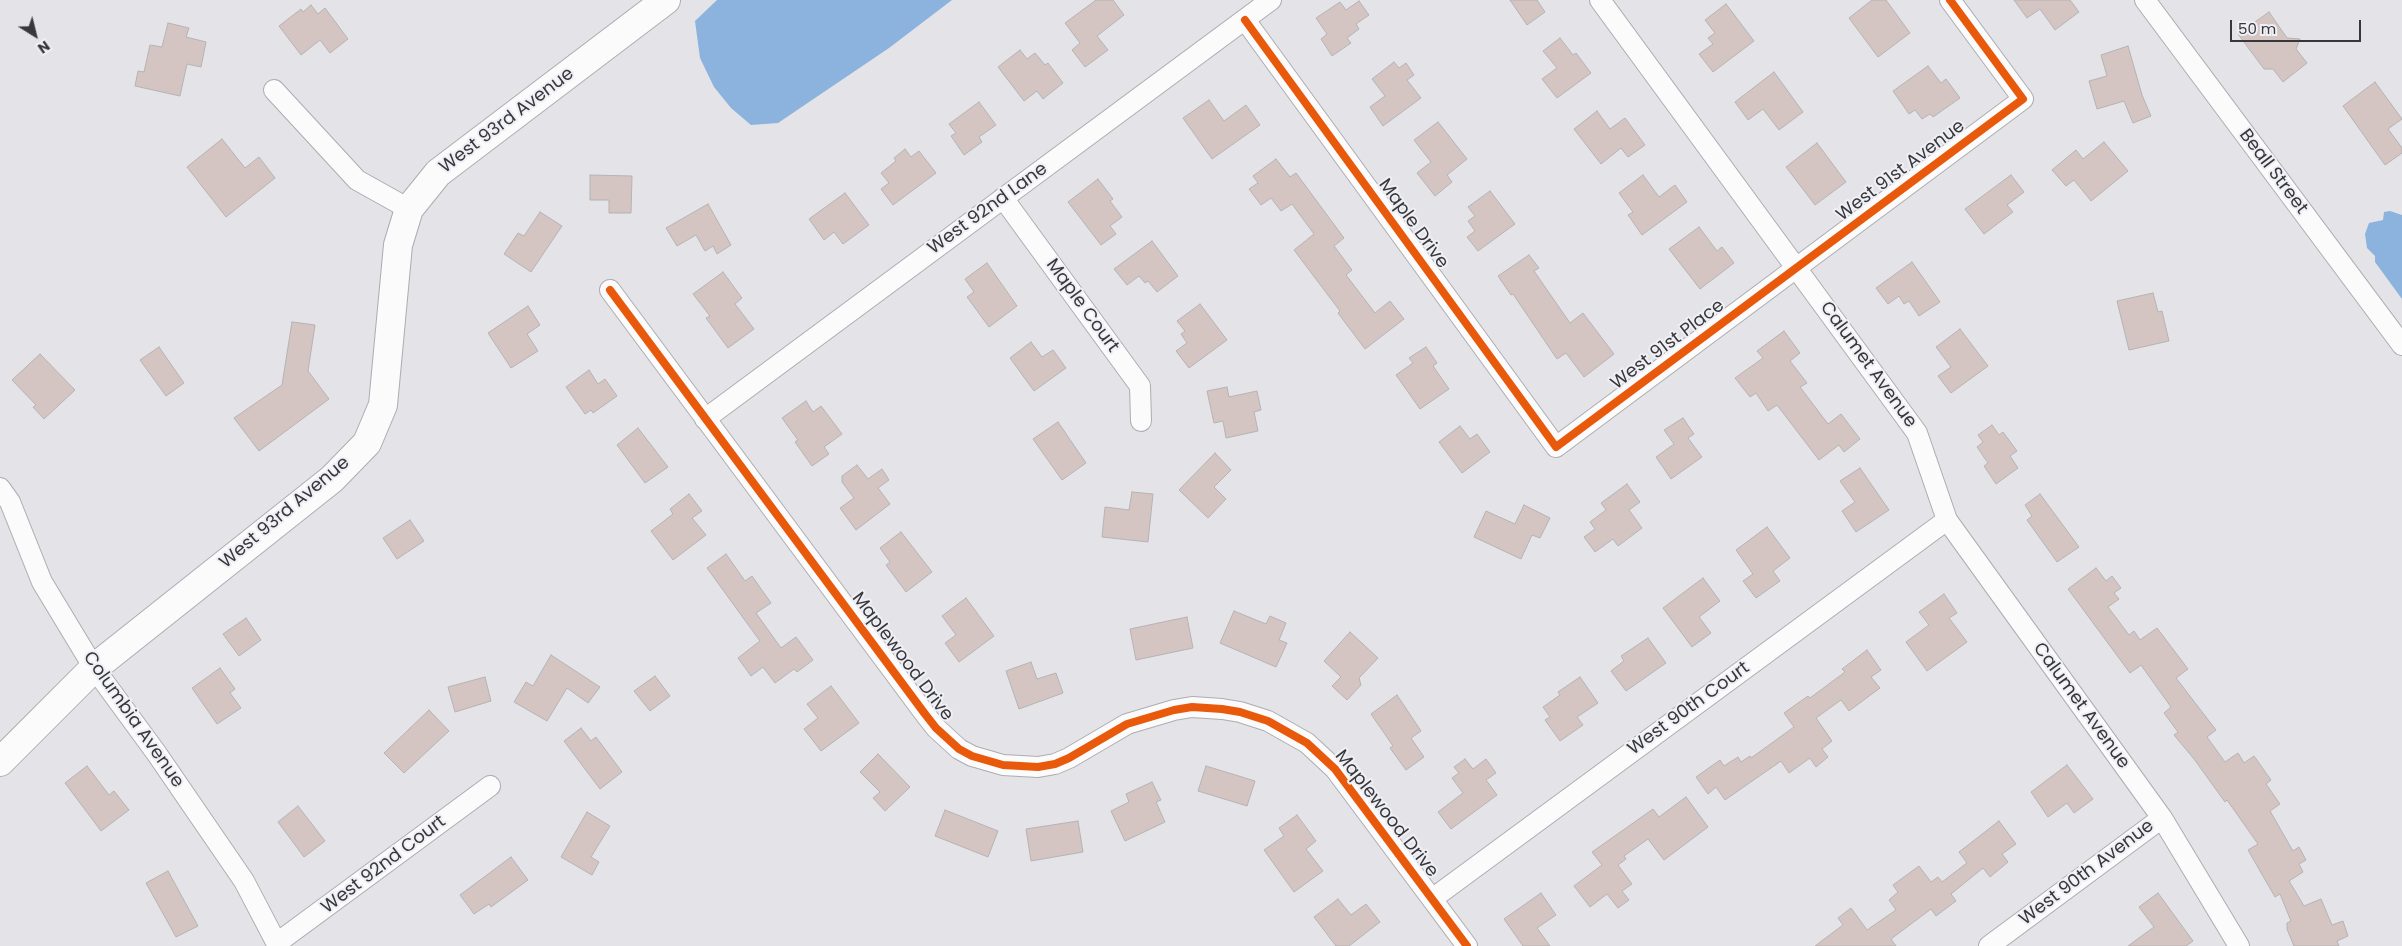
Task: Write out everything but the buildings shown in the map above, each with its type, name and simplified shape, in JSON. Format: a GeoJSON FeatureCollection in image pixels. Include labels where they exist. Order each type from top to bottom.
{"type":"FeatureCollection","features":[{"type":"Feature","properties":{"kind":"street","name":"West 93rd Avenue"},"geometry":{"type":"LineString","coordinates":[[0,762],[94,668],[332,479],[367,443],[383,405],[398,245],[409,209],[438,173],[666,0]]}},
{"type":"Feature","properties":{"kind":"street","name":"West 92nd Lane"},"geometry":{"type":"LineString","coordinates":[[705,419],[1271,0]]}},
{"type":"Feature","properties":{"kind":"street","name":"Calumet Avenue"},"geometry":{"type":"LineString","coordinates":[[1600,0],[1917,433],[1947,520],[2162,818],[2238,946]]}},
{"type":"Feature","properties":{"kind":"street","name":"West 91st Avenue"},"geometry":{"type":"LineString","coordinates":[[1797,267],[2023,99],[1950,0]]}},
{"type":"Feature","properties":{"kind":"street","name":"Beall Street"},"geometry":{"type":"LineString","coordinates":[[2144,0],[2402,345]]}},
{"type":"Feature","properties":{"kind":"street","name":"Maple Drive"},"geometry":{"type":"LineString","coordinates":[[1245,20],[1556,446]]}},
{"type":"Feature","properties":{"kind":"street"},"geometry":{"type":"LineString","coordinates":[[274,90],[357,180],[409,209]]}},
{"type":"Feature","properties":{"kind":"street","name":"Maple Court"},"geometry":{"type":"LineString","coordinates":[[1003,198],[1140,386],[1142,421]]}},
{"type":"Feature","properties":{"kind":"street","name":"West 91st Place"},"geometry":{"type":"LineString","coordinates":[[1556,446],[1797,267]]}},
{"type":"Feature","properties":{"kind":"street","name":"Maplewood Drive"},"geometry":{"type":"LineString","coordinates":[[610,290],[930,721],[959,749],[972,756],[1004,765],[1038,766],[1069,758],[1127,724],[1158,713],[1192,707],[1240,712],[1255,716],[1295,736],[1322,756],[1345,781],[1467,946]]}},
{"type":"Feature","properties":{"kind":"street","name":"Columbia Avenue"},"geometry":{"type":"LineString","coordinates":[[0,488],[10,502],[42,582],[94,668],[158,754],[244,881],[278,945]]}},
{"type":"Feature","properties":{"kind":"street","name":"West 90th Court"},"geometry":{"type":"LineString","coordinates":[[1432,899],[1947,520]]}},
{"type":"Feature","properties":{"kind":"street","name":"West 92nd Court"},"geometry":{"type":"LineString","coordinates":[[278,945],[490,786]]}},
{"type":"Feature","properties":{"kind":"street","name":"West 90th Avenue"},"geometry":{"type":"LineString","coordinates":[[1989,946],[2162,818]]}},
{"type":"Feature","properties":{"kind":"water"},"geometry":{"type":"Polygon","coordinates":[[[717,0],[952,0],[889,48],[778,123],[751,125],[731,108],[714,87],[700,58],[695,21],[717,0]]]}},
{"type":"Feature","properties":{"kind":"water"},"geometry":{"type":"Polygon","coordinates":[[[2390,211],[2402,215],[2402,299],[2375,262],[2375,256],[2367,248],[2365,234],[2369,223],[2383,220],[2384,212],[2390,211]]]}},
{"type":"Feature","properties":{"kind":"cycle path"},"geometry":{"type":"LineString","coordinates":[[1245,20],[1556,447],[2023,99],[1950,0]]}},
{"type":"Feature","properties":{"kind":"cycle path"},"geometry":{"type":"LineString","coordinates":[[610,290],[925,714],[936,728],[959,749],[972,756],[1003,765],[1038,767],[1055,764],[1069,758],[1127,724],[1174,710],[1192,707],[1222,709],[1240,712],[1268,721],[1307,743],[1335,769],[1467,946]]}}]}
